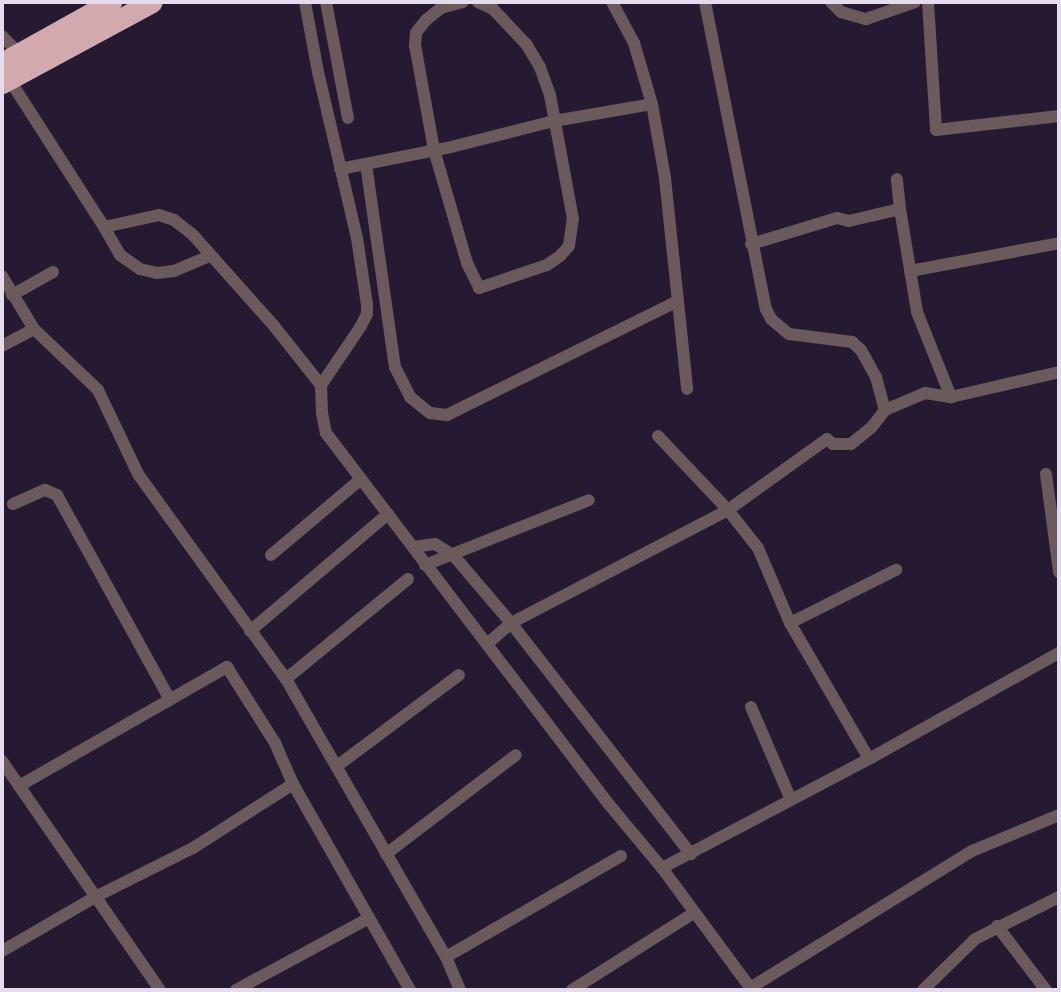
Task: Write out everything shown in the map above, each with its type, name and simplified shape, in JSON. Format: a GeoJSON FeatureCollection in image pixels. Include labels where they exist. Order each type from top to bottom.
{"type":"FeatureCollection","features":[{"type":"Feature","properties":{"kind":"highway"},"geometry":{"type":"LineString","coordinates":[[8,70],[111,2]]}},
{"type":"Feature","properties":{"kind":"highway"},"geometry":{"type":"LineString","coordinates":[[8,70],[152,2]]}},
{"type":"Feature","properties":{"kind":"street"},"geometry":{"type":"LineString","coordinates":[[306,2],[357,238],[367,314],[321,385]]}},
{"type":"Feature","properties":{"kind":"street"},"geometry":{"type":"LineString","coordinates":[[326,2],[348,118]]}},
{"type":"Feature","properties":{"kind":"street"},"geometry":{"type":"LineString","coordinates":[[463,2],[441,8],[416,33],[415,46],[434,150],[467,263],[480,288],[547,265],[569,246],[573,219],[546,81],[526,44],[493,9],[478,2]]}},
{"type":"Feature","properties":{"kind":"street"},"geometry":{"type":"LineString","coordinates":[[612,2],[634,43],[652,104],[665,178],[687,389]]}},
{"type":"Feature","properties":{"kind":"street"},"geometry":{"type":"LineString","coordinates":[[705,2],[710,16],[751,244],[766,309],[771,319],[797,337],[852,342],[862,350],[876,376],[885,410]]}},
{"type":"Feature","properties":{"kind":"street"},"geometry":{"type":"LineString","coordinates":[[831,2],[841,12],[866,19],[915,2]]}},
{"type":"Feature","properties":{"kind":"street"},"geometry":{"type":"LineString","coordinates":[[928,2],[936,130],[1059,116]]}},
{"type":"Feature","properties":{"kind":"street"},"geometry":{"type":"LineString","coordinates":[[2,36],[8,70],[120,256],[140,270],[157,273],[174,271],[209,256]]}},
{"type":"Feature","properties":{"kind":"street"},"geometry":{"type":"LineString","coordinates":[[340,169],[554,121],[652,104]]}},
{"type":"Feature","properties":{"kind":"street"},"geometry":{"type":"LineString","coordinates":[[366,164],[395,368],[410,397],[430,413],[447,415],[676,302]]}},
{"type":"Feature","properties":{"kind":"street"},"geometry":{"type":"LineString","coordinates":[[897,179],[921,326],[951,397]]}},
{"type":"Feature","properties":{"kind":"street"},"geometry":{"type":"LineString","coordinates":[[751,244],[837,218],[849,221],[900,209]]}},
{"type":"Feature","properties":{"kind":"street"},"geometry":{"type":"LineString","coordinates":[[104,227],[159,215],[174,220],[274,326],[321,385],[326,433],[425,565],[662,868],[751,989],[972,851],[1059,815]]}},
{"type":"Feature","properties":{"kind":"street"},"geometry":{"type":"LineString","coordinates":[[910,271],[1059,243]]}},
{"type":"Feature","properties":{"kind":"street"},"geometry":{"type":"LineString","coordinates":[[12,295],[53,272]]}},
{"type":"Feature","properties":{"kind":"street"},"geometry":{"type":"LineString","coordinates":[[2,276],[34,329],[98,390],[138,474],[286,679],[446,957],[460,990]]}},
{"type":"Feature","properties":{"kind":"street"},"geometry":{"type":"LineString","coordinates":[[2,346],[34,329]]}},
{"type":"Feature","properties":{"kind":"street"},"geometry":{"type":"LineString","coordinates":[[487,644],[511,623],[728,510],[827,439],[833,444],[851,444],[871,428],[885,410],[925,393],[951,397],[1059,372]]}},
{"type":"Feature","properties":{"kind":"street"},"geometry":{"type":"LineString","coordinates":[[658,436],[728,510],[758,548],[790,623],[869,759]]}},
{"type":"Feature","properties":{"kind":"street"},"geometry":{"type":"LineString","coordinates":[[1046,474],[1059,572]]}},
{"type":"Feature","properties":{"kind":"street"},"geometry":{"type":"LineString","coordinates":[[271,555],[361,479]]}},
{"type":"Feature","properties":{"kind":"street"},"geometry":{"type":"LineString","coordinates":[[13,504],[45,490],[57,495],[170,700]]}},
{"type":"Feature","properties":{"kind":"street"},"geometry":{"type":"LineString","coordinates":[[425,565],[454,556],[589,500]]}},
{"type":"Feature","properties":{"kind":"street"},"geometry":{"type":"LineString","coordinates":[[250,631],[388,514]]}},
{"type":"Feature","properties":{"kind":"street"},"geometry":{"type":"LineString","coordinates":[[413,547],[435,544],[454,556],[511,623],[691,855]]}},
{"type":"Feature","properties":{"kind":"street"},"geometry":{"type":"LineString","coordinates":[[790,623],[896,570]]}},
{"type":"Feature","properties":{"kind":"street"},"geometry":{"type":"LineString","coordinates":[[286,679],[408,579]]}},
{"type":"Feature","properties":{"kind":"street"},"geometry":{"type":"LineString","coordinates":[[662,868],[869,759],[1059,653]]}},
{"type":"Feature","properties":{"kind":"street"},"geometry":{"type":"LineString","coordinates":[[19,786],[227,667],[275,743],[293,784],[410,990]]}},
{"type":"Feature","properties":{"kind":"street"},"geometry":{"type":"LineString","coordinates":[[337,766],[459,675]]}},
{"type":"Feature","properties":{"kind":"street"},"geometry":{"type":"LineString","coordinates":[[751,708],[791,800]]}},
{"type":"Feature","properties":{"kind":"street"},"geometry":{"type":"LineString","coordinates":[[386,854],[516,755]]}},
{"type":"Feature","properties":{"kind":"street"},"geometry":{"type":"LineString","coordinates":[[2,761],[160,990]]}},
{"type":"Feature","properties":{"kind":"street"},"geometry":{"type":"LineString","coordinates":[[2,951],[95,897],[193,848],[293,784]]}},
{"type":"Feature","properties":{"kind":"street"},"geometry":{"type":"LineString","coordinates":[[446,957],[621,856]]}},
{"type":"Feature","properties":{"kind":"street"},"geometry":{"type":"LineString","coordinates":[[923,990],[975,939],[1059,897]]}},
{"type":"Feature","properties":{"kind":"street"},"geometry":{"type":"LineString","coordinates":[[572,990],[694,913]]}},
{"type":"Feature","properties":{"kind":"street"},"geometry":{"type":"LineString","coordinates":[[236,990],[369,918]]}},
{"type":"Feature","properties":{"kind":"street"},"geometry":{"type":"LineString","coordinates":[[998,926],[1046,990]]}}]}
